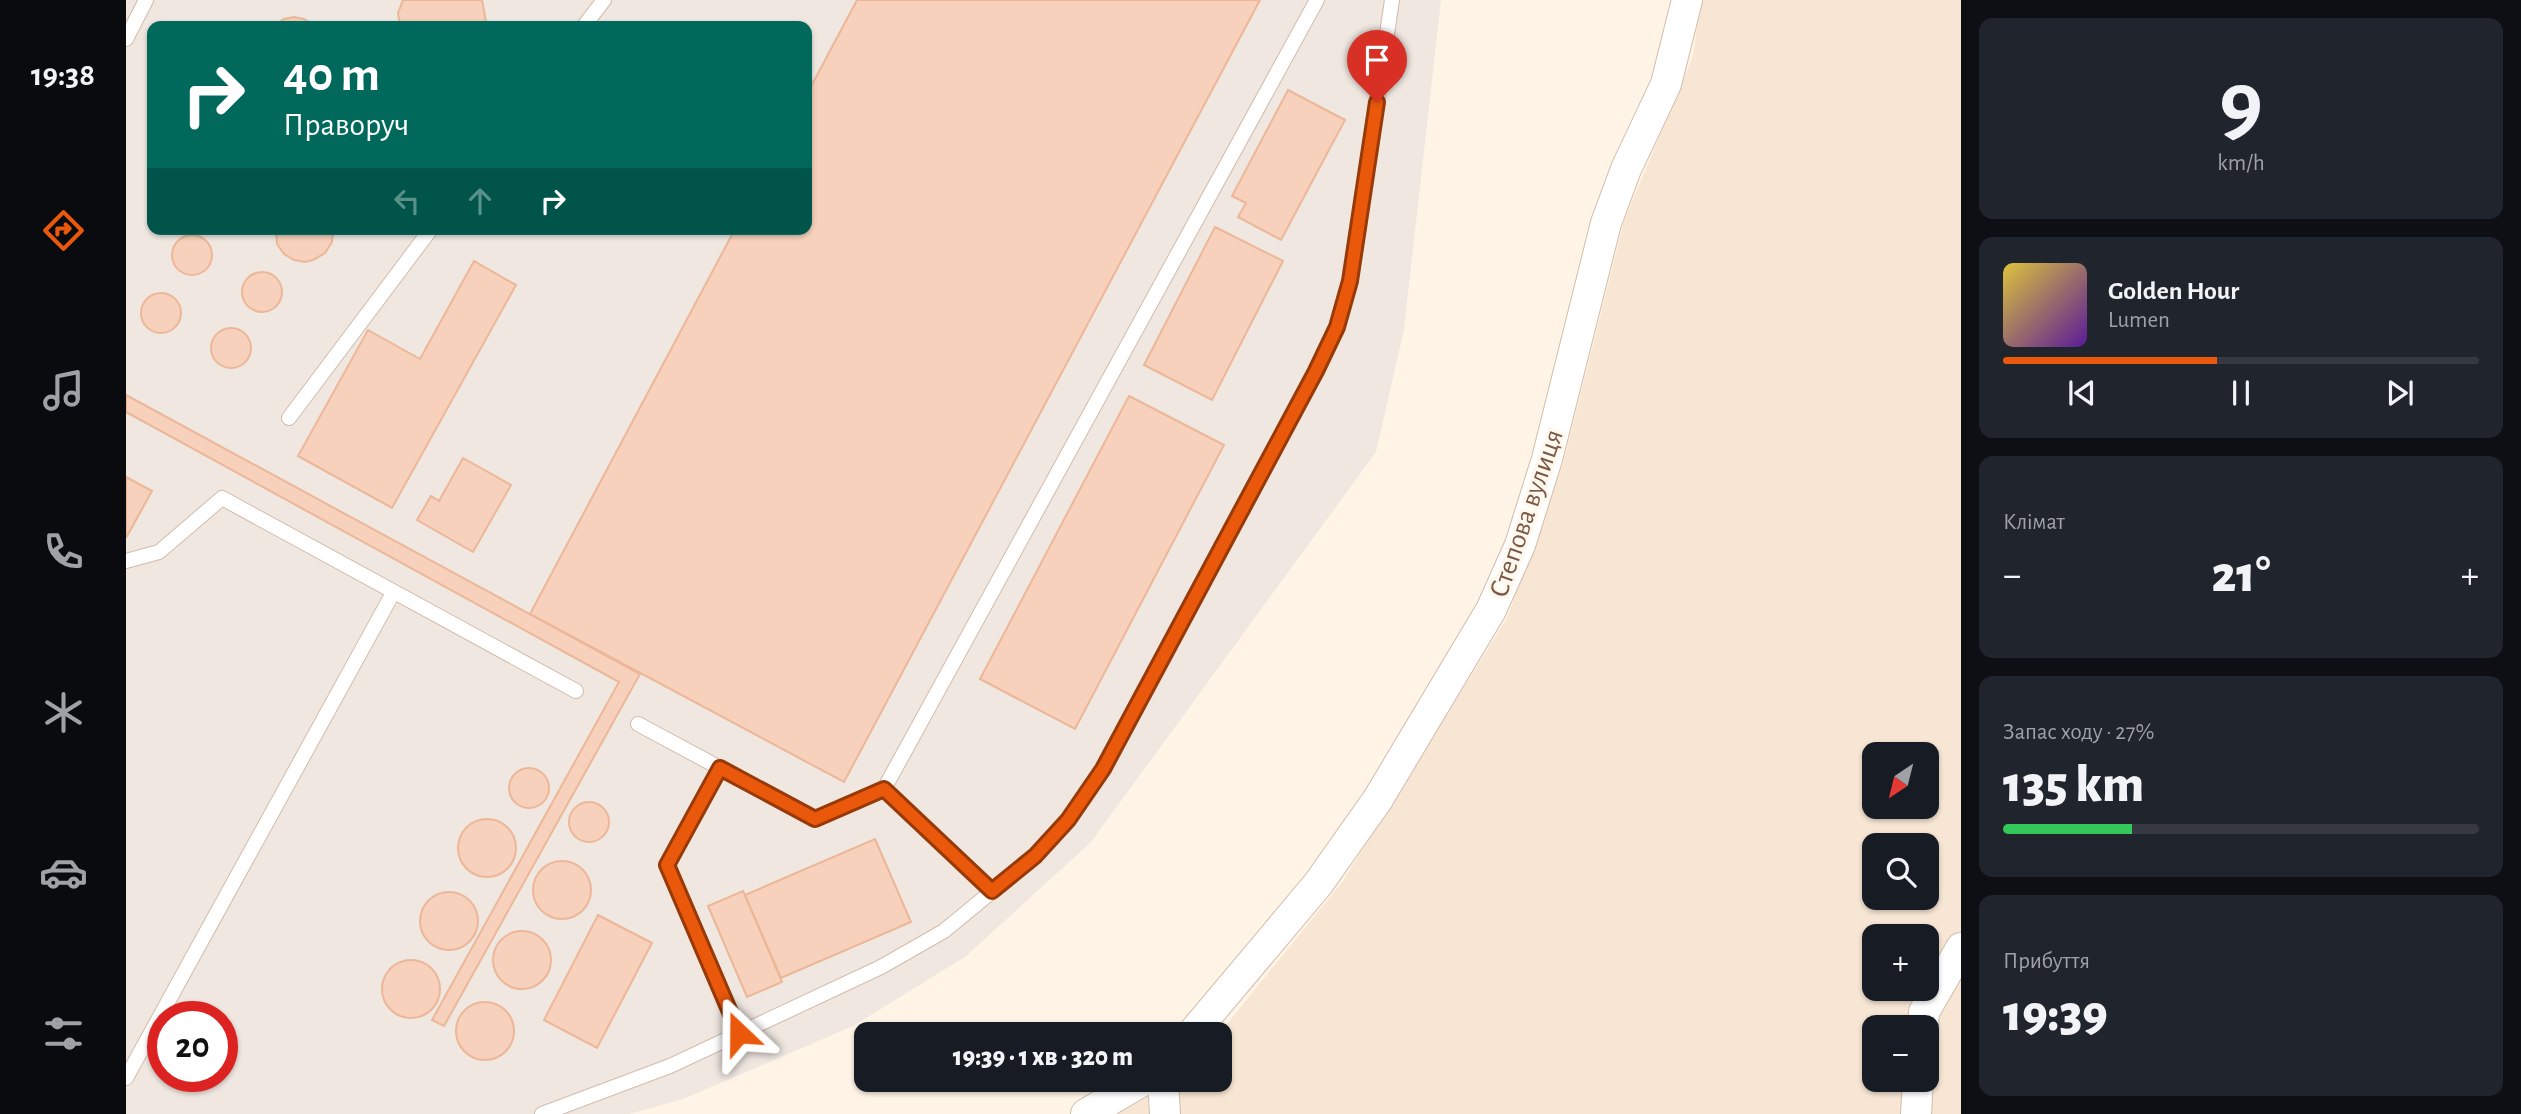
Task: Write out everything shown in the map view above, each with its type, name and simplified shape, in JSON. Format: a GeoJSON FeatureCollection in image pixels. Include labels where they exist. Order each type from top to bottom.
{"type":"FeatureCollection","features":[{"type":"Feature","properties":{"kind":"street","name":"Степова вулиця"},"geometry":{"type":"LineString","coordinates":[[1202,1022],[1318,884],[1378,799],[1491,610],[1520,545],[1547,459],[1606,223],[1626,169],[1665,84],[1688,0]]}},
{"type":"Feature","properties":{"kind":"street"},"geometry":{"type":"LineString","coordinates":[[1924,1015],[1961,948]]}},
{"type":"Feature","properties":{"kind":"street"},"geometry":{"type":"LineString","coordinates":[[1086,1114],[1124,1092]]}},
{"type":"Feature","properties":{"kind":"street"},"geometry":{"type":"LineString","coordinates":[[1164,1092],[1166,1114]]}},
{"type":"Feature","properties":{"kind":"street"},"geometry":{"type":"LineString","coordinates":[[1916,1114],[1917,1092]]}},
{"type":"Feature","properties":{"kind":"lane"},"geometry":{"type":"LineString","coordinates":[[126,39],[146,0]]}},
{"type":"Feature","properties":{"kind":"lane"},"geometry":{"type":"LineString","coordinates":[[588,21],[604,0]]}},
{"type":"Feature","properties":{"kind":"lane"},"geometry":{"type":"LineString","coordinates":[[638,724],[815,819],[884,789],[1317,0]]}},
{"type":"Feature","properties":{"kind":"lane"},"geometry":{"type":"LineString","coordinates":[[542,1114],[670,1066],[881,967],[944,931],[1035,856],[1068,820],[1103,769],[1337,327],[1350,281],[1392,0]]}},
{"type":"Feature","properties":{"kind":"lane"},"geometry":{"type":"LineString","coordinates":[[289,418],[426,235]]}},
{"type":"Feature","properties":{"kind":"lane"},"geometry":{"type":"LineString","coordinates":[[126,561],[159,552],[222,498],[576,691]]}},
{"type":"Feature","properties":{"kind":"lane"},"geometry":{"type":"LineString","coordinates":[[126,1078],[393,593]]}},
{"type":"Feature","properties":{"kind":"lane"},"geometry":{"type":"LineString","coordinates":[[720,768],[667,865],[739,1033]]}},
{"type":"Feature","properties":{"kind":"lane"},"geometry":{"type":"LineString","coordinates":[[884,789],[992,891]]}},
{"type":"Feature","properties":{"kind":"shaded area"},"geometry":{"type":"Polygon","coordinates":[[[126,0],[1441,0],[1404,329],[1376,452],[1091,842],[965,957],[859,1022],[854,1022],[853,1026],[683,1099],[629,1114],[126,1114],[126,0]]]}},
{"type":"Feature","properties":{"kind":"shaded area"},"geometry":{"type":"Polygon","coordinates":[[[1701,0],[1961,0],[1961,1114],[1115,1114],[1157,1092],[1232,1092],[1232,1022],[1229,1022],[1343,881],[1507,618],[1563,464],[1624,221],[1693,56],[1701,0]]]}},
{"type":"Feature","properties":{"kind":"building"},"geometry":{"type":"Polygon","coordinates":[[[403,0],[482,0],[486,21],[399,21],[398,13],[403,0]]]}},
{"type":"Feature","properties":{"kind":"building"},"geometry":{"type":"Polygon","coordinates":[[[857,0],[1260,0],[844,782],[530,614],[732,235],[812,235],[812,85],[857,0]]]}},
{"type":"Feature","properties":{"kind":"building"},"geometry":{"type":"Polygon","coordinates":[[[294,17],[307,21],[281,21],[294,17]]]}},
{"type":"Feature","properties":{"kind":"building"},"geometry":{"type":"Polygon","coordinates":[[[1288,90],[1345,120],[1281,240],[1238,217],[1246,203],[1232,196],[1288,90]]]}},
{"type":"Feature","properties":{"kind":"building"},"geometry":{"type":"Polygon","coordinates":[[[1215,227],[1283,261],[1212,400],[1144,365],[1215,227]]]}},
{"type":"Feature","properties":{"kind":"building"},"geometry":{"type":"Polygon","coordinates":[[[192,235],[200,236],[206,241],[211,247],[211,263],[206,269],[200,274],[192,275],[184,274],[178,269],[173,263],[172,255],[173,247],[178,241],[184,236],[192,235]]]}},
{"type":"Feature","properties":{"kind":"building"},"geometry":{"type":"Polygon","coordinates":[[[276,235],[333,235],[325,253],[305,262],[284,254],[277,244],[276,235]]]}},
{"type":"Feature","properties":{"kind":"building"},"geometry":{"type":"Polygon","coordinates":[[[474,261],[516,285],[392,508],[298,456],[368,330],[420,359],[474,261]]]}},
{"type":"Feature","properties":{"kind":"building"},"geometry":{"type":"Polygon","coordinates":[[[262,272],[270,273],[276,278],[281,284],[281,300],[276,306],[270,311],[262,312],[254,311],[248,306],[243,300],[242,292],[243,284],[248,278],[254,273],[262,272]]]}},
{"type":"Feature","properties":{"kind":"building"},"geometry":{"type":"Polygon","coordinates":[[[161,293],[169,294],[175,299],[180,305],[180,321],[175,327],[169,332],[161,333],[153,332],[147,327],[142,321],[141,313],[142,305],[147,299],[153,294],[161,293]]]}},
{"type":"Feature","properties":{"kind":"building"},"geometry":{"type":"Polygon","coordinates":[[[231,328],[239,329],[245,334],[250,340],[250,356],[245,362],[239,367],[231,368],[223,367],[217,362],[212,356],[211,348],[212,340],[217,334],[223,329],[231,328]]]}},
{"type":"Feature","properties":{"kind":"building"},"geometry":{"type":"Polygon","coordinates":[[[126,395],[640,674],[444,1026],[432,1020],[619,682],[126,412],[126,395]]]}},
{"type":"Feature","properties":{"kind":"building"},"geometry":{"type":"Polygon","coordinates":[[[1129,396],[1224,445],[1075,729],[980,679],[1129,396]]]}},
{"type":"Feature","properties":{"kind":"building"},"geometry":{"type":"Polygon","coordinates":[[[463,458],[511,485],[473,552],[417,520],[431,496],[439,501],[463,458]]]}},
{"type":"Feature","properties":{"kind":"building"},"geometry":{"type":"Polygon","coordinates":[[[126,477],[152,491],[126,538],[126,477]]]}},
{"type":"Feature","properties":{"kind":"building"},"geometry":{"type":"Polygon","coordinates":[[[529,768],[537,769],[543,774],[548,780],[548,796],[543,802],[537,807],[529,808],[521,807],[515,802],[510,796],[509,788],[510,780],[515,774],[521,769],[529,768]]]}},
{"type":"Feature","properties":{"kind":"building"},"geometry":{"type":"Polygon","coordinates":[[[589,802],[597,803],[603,808],[608,814],[608,830],[603,836],[597,841],[589,842],[581,841],[575,836],[570,830],[569,822],[570,814],[575,808],[581,803],[589,802]]]}},
{"type":"Feature","properties":{"kind":"building"},"geometry":{"type":"Polygon","coordinates":[[[487,819],[498,821],[511,832],[516,848],[514,859],[503,872],[487,877],[476,875],[463,864],[458,848],[460,837],[471,824],[487,819]]]}},
{"type":"Feature","properties":{"kind":"building"},"geometry":{"type":"Polygon","coordinates":[[[875,839],[911,922],[781,978],[745,895],[875,839]]]}},
{"type":"Feature","properties":{"kind":"building"},"geometry":{"type":"Polygon","coordinates":[[[562,861],[578,866],[586,874],[591,890],[586,906],[578,914],[562,919],[546,914],[538,906],[533,890],[538,874],[546,866],[562,861]]]}},
{"type":"Feature","properties":{"kind":"building"},"geometry":{"type":"Polygon","coordinates":[[[743,891],[782,982],[747,997],[708,906],[743,891]]]}},
{"type":"Feature","properties":{"kind":"building"},"geometry":{"type":"Polygon","coordinates":[[[449,892],[465,897],[473,905],[478,921],[473,937],[465,945],[449,950],[433,945],[425,937],[420,921],[425,905],[433,897],[449,892]]]}},
{"type":"Feature","properties":{"kind":"building"},"geometry":{"type":"Polygon","coordinates":[[[598,915],[652,943],[597,1048],[544,1020],[598,915]]]}},
{"type":"Feature","properties":{"kind":"building"},"geometry":{"type":"Polygon","coordinates":[[[522,931],[538,936],[546,944],[551,960],[546,976],[538,984],[522,989],[506,984],[498,976],[493,960],[498,944],[506,936],[522,931]]]}},
{"type":"Feature","properties":{"kind":"building"},"geometry":{"type":"Polygon","coordinates":[[[411,960],[427,965],[435,973],[440,989],[435,1005],[427,1013],[411,1018],[395,1013],[387,1005],[382,989],[387,973],[395,965],[411,960]]]}},
{"type":"Feature","properties":{"kind":"building"},"geometry":{"type":"Polygon","coordinates":[[[485,1002],[501,1007],[509,1015],[514,1031],[509,1047],[501,1055],[485,1060],[469,1055],[461,1047],[456,1031],[461,1015],[469,1007],[485,1002]]]}},
{"type":"Feature","properties":{"kind":"route"},"geometry":{"type":"LineString","coordinates":[[739,1033],[667,865],[720,768],[815,819],[884,789],[992,891],[1035,856],[1068,820],[1103,769],[1337,327],[1350,281],[1377,102]]}}]}
